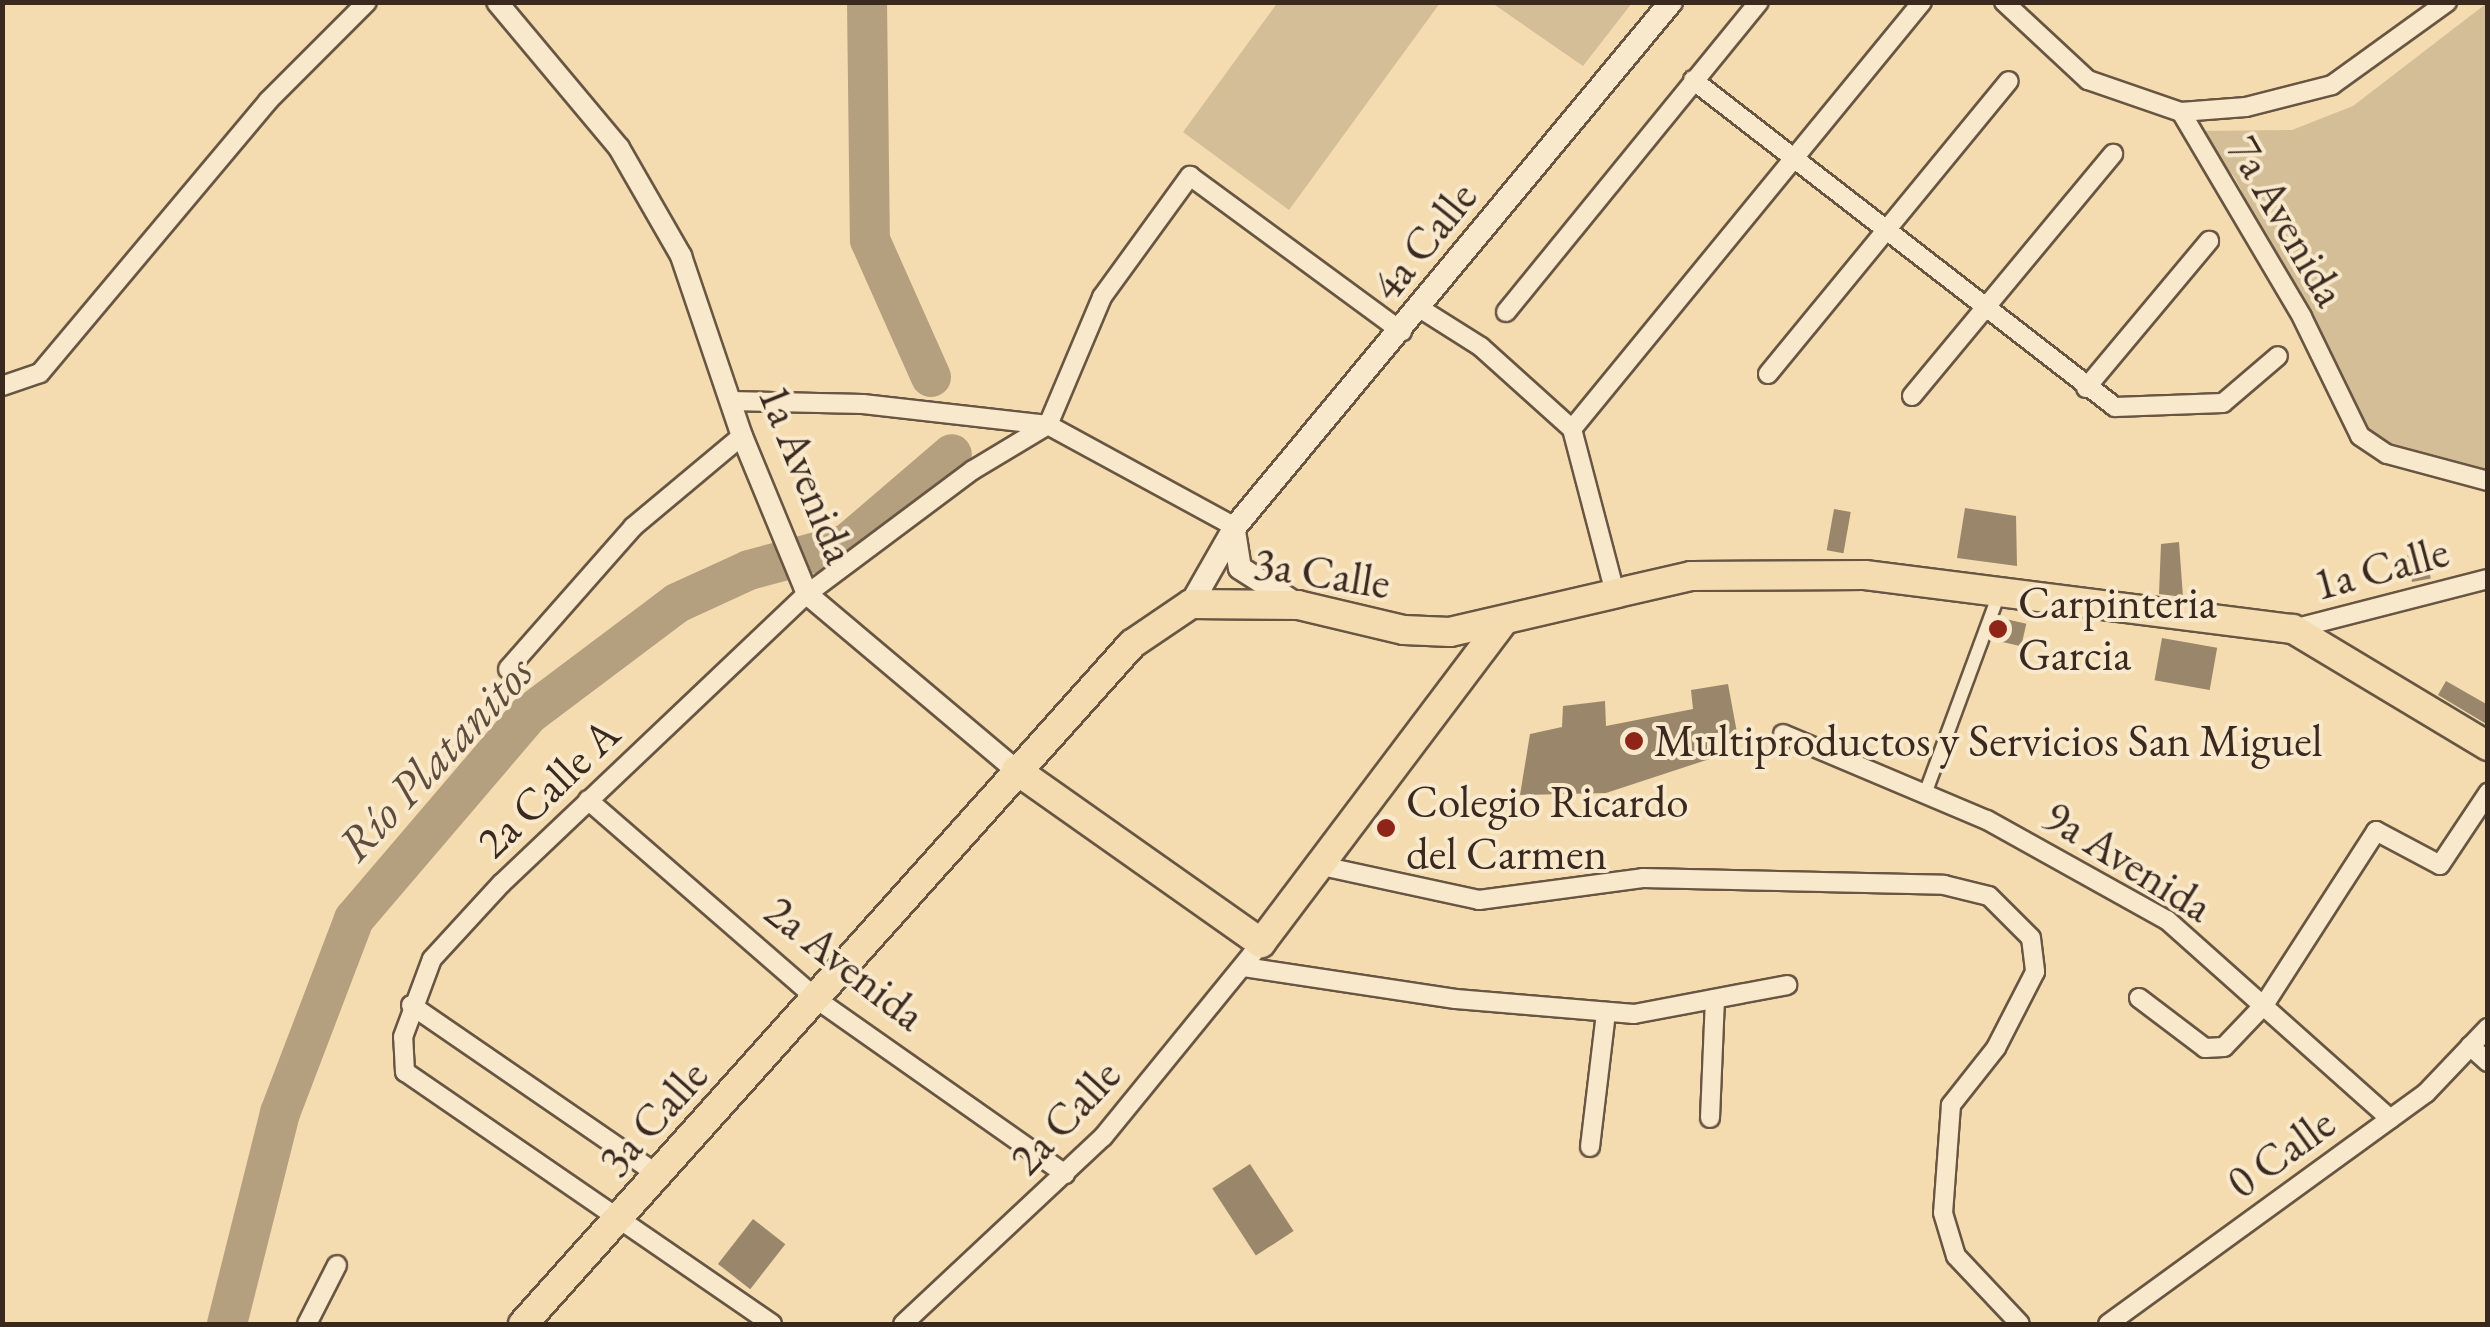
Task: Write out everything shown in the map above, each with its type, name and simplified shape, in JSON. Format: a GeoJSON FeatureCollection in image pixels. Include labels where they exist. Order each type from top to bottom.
{"type":"FeatureCollection","features":[{"type":"Feature","properties":{"kind":"main road","name":"4a Calle"},"geometry":{"type":"LineString","coordinates":[[1191,604],[1235,527],[1422,309],[1671,2]]}},
{"type":"Feature","properties":{"kind":"main road"},"geometry":{"type":"LineString","coordinates":[[1235,527],[1240,568],[1298,604]]}},
{"type":"Feature","properties":{"kind":"main road","name":"3a Calle"},"geometry":{"type":"LineString","coordinates":[[523,1324],[819,1001],[1016,770],[1132,644],[1191,604],[1298,604],[1428,633],[1502,624],[1615,593],[1748,572],[1865,575],[2293,629]]}},
{"type":"Feature","properties":{"kind":"main road"},"geometry":{"type":"LineString","coordinates":[[1261,943],[1502,624]]}},
{"type":"Feature","properties":{"kind":"main road"},"geometry":{"type":"LineString","coordinates":[[2293,629],[2488,746]]}},
{"type":"Feature","properties":{"kind":"main road","name":"1a Avenida"},"geometry":{"type":"LineString","coordinates":[[1016,770],[1261,943]]}},
{"type":"Feature","properties":{"kind":"street"},"geometry":{"type":"LineString","coordinates":[[2,386],[40,373],[268,102],[367,2]]}},
{"type":"Feature","properties":{"kind":"street","name":"1a Avenida"},"geometry":{"type":"LineString","coordinates":[[497,2],[619,148],[681,256],[742,436],[805,591],[1016,770]]}},
{"type":"Feature","properties":{"kind":"street"},"geometry":{"type":"LineString","coordinates":[[1506,312],[1759,2]]}},
{"type":"Feature","properties":{"kind":"street"},"geometry":{"type":"LineString","coordinates":[[1572,429],[1922,2]]}},
{"type":"Feature","properties":{"kind":"street","name":"7a Avenida"},"geometry":{"type":"LineString","coordinates":[[2004,2],[2088,80],[2182,112],[2302,317],[2360,436],[2386,454],[2488,481]]}},
{"type":"Feature","properties":{"kind":"street"},"geometry":{"type":"LineString","coordinates":[[2182,112],[2246,107],[2332,85],[2446,2]]}},
{"type":"Feature","properties":{"kind":"street"},"geometry":{"type":"LineString","coordinates":[[1694,80],[1985,313],[2115,407],[2223,403],[2278,356]]}},
{"type":"Feature","properties":{"kind":"street"},"geometry":{"type":"LineString","coordinates":[[1768,374],[1890,235],[2010,80]]}},
{"type":"Feature","properties":{"kind":"street"},"geometry":{"type":"LineString","coordinates":[[1912,396],[1985,313],[2113,154]]}},
{"type":"Feature","properties":{"kind":"street"},"geometry":{"type":"LineString","coordinates":[[1048,425],[1102,296],[1190,176],[1402,332]]}},
{"type":"Feature","properties":{"kind":"street"},"geometry":{"type":"LineString","coordinates":[[2086,388],[2209,241]]}},
{"type":"Feature","properties":{"kind":"street"},"geometry":{"type":"LineString","coordinates":[[1422,309],[1481,347],[1572,429],[1615,593]]}},
{"type":"Feature","properties":{"kind":"street"},"geometry":{"type":"LineString","coordinates":[[730,401],[863,404],[1048,425],[1235,527]]}},
{"type":"Feature","properties":{"kind":"street","name":"2a Calle A"},"geometry":{"type":"LineString","coordinates":[[619,1219],[405,1072],[411,1005],[432,960],[588,800],[805,591],[973,470],[1048,425]]}},
{"type":"Feature","properties":{"kind":"street"},"geometry":{"type":"LineString","coordinates":[[508,669],[634,526],[742,436]]}},
{"type":"Feature","properties":{"kind":"street","name":"1a Calle"},"geometry":{"type":"LineString","coordinates":[[2293,629],[2488,579]]}},
{"type":"Feature","properties":{"kind":"street"},"geometry":{"type":"LineString","coordinates":[[1925,794],[2000,592]]}},
{"type":"Feature","properties":{"kind":"street","name":"9a Avenida"},"geometry":{"type":"LineString","coordinates":[[1783,734],[1925,794],[2094,874],[2168,920],[2390,1119]]}},
{"type":"Feature","properties":{"kind":"street"},"geometry":{"type":"LineString","coordinates":[[2139,998],[2212,1050],[2264,1006],[2376,831],[2440,864],[2488,793]]}},
{"type":"Feature","properties":{"kind":"street","name":"2a Avenida"},"geometry":{"type":"LineString","coordinates":[[588,800],[819,1001],[1065,1174]]}},
{"type":"Feature","properties":{"kind":"street"},"geometry":{"type":"LineString","coordinates":[[1322,866],[1480,900],[1644,878],[1944,885],[1989,896],[2031,938],[2035,972],[1996,1048],[1951,1105],[1943,1213],[1956,1256],[2020,1324]]}},
{"type":"Feature","properties":{"kind":"street","name":"2a Calle"},"geometry":{"type":"LineString","coordinates":[[903,1324],[1065,1174],[1261,943]]}},
{"type":"Feature","properties":{"kind":"street"},"geometry":{"type":"LineString","coordinates":[[1244,967],[1456,1000],[1606,1012],[1787,986]]}},
{"type":"Feature","properties":{"kind":"street"},"geometry":{"type":"LineString","coordinates":[[1710,1118],[1715,999]]}},
{"type":"Feature","properties":{"kind":"street"},"geometry":{"type":"LineString","coordinates":[[411,1005],[658,1174]]}},
{"type":"Feature","properties":{"kind":"street"},"geometry":{"type":"LineString","coordinates":[[1590,1146],[1606,1012]]}},
{"type":"Feature","properties":{"kind":"street","name":"0 Calle"},"geometry":{"type":"LineString","coordinates":[[2108,1324],[2390,1119],[2488,1028]]}},
{"type":"Feature","properties":{"kind":"street"},"geometry":{"type":"LineString","coordinates":[[2470,1046],[2488,1062]]}},
{"type":"Feature","properties":{"kind":"street"},"geometry":{"type":"LineString","coordinates":[[619,1219],[772,1324]]}},
{"type":"Feature","properties":{"kind":"street"},"geometry":{"type":"LineString","coordinates":[[308,1324],[337,1265]]}},
{"type":"Feature","properties":{"kind":"shaded area"},"geometry":{"type":"Polygon","coordinates":[[[1278,2],[1440,3],[1289,210],[1183,132],[1278,2]]]}},
{"type":"Feature","properties":{"kind":"shaded area"},"geometry":{"type":"Polygon","coordinates":[[[1492,3],[1632,3],[1583,66],[1492,3]]]}},
{"type":"Feature","properties":{"kind":"shaded area"},"geometry":{"type":"Polygon","coordinates":[[[2487,3],[2487,476],[2370,439],[2235,178],[2197,131],[2292,130],[2353,106],[2487,3]]]}},
{"type":"Feature","properties":{"kind":"building"},"geometry":{"type":"Polygon","coordinates":[[[1965,508],[2016,516],[2017,566],[1957,558],[1965,508]]]}},
{"type":"Feature","properties":{"kind":"building"},"geometry":{"type":"Polygon","coordinates":[[[1834,509],[1851,512],[1843,553],[1827,550],[1834,509]]]}},
{"type":"Feature","properties":{"kind":"building"},"geometry":{"type":"Polygon","coordinates":[[[2179,542],[2183,597],[2159,594],[2161,544],[2179,542]]]}},
{"type":"Feature","properties":{"kind":"building"},"geometry":{"type":"Polygon","coordinates":[[[2426,552],[2431,579],[2412,582],[2407,555],[2426,552]]]}},
{"type":"Feature","properties":{"kind":"building"},"geometry":{"type":"Polygon","coordinates":[[[2001,618],[2026,624],[2021,646],[1996,640],[2001,618]]]}},
{"type":"Feature","properties":{"kind":"building"},"geometry":{"type":"Polygon","coordinates":[[[2162,638],[2217,648],[2210,690],[2155,680],[2162,638]]]}},
{"type":"Feature","properties":{"kind":"building"},"geometry":{"type":"Polygon","coordinates":[[[2446,681],[2488,705],[2488,725],[2438,695],[2446,681]]]}},
{"type":"Feature","properties":{"kind":"building","name":"Multiproductos y Servicios San Miguel"},"geometry":{"type":"Polygon","coordinates":[[[1728,684],[1740,749],[1606,793],[1520,795],[1530,734],[1562,727],[1563,706],[1605,701],[1606,726],[1693,709],[1691,690],[1728,684]]]}},
{"type":"Feature","properties":{"kind":"building"},"geometry":{"type":"Polygon","coordinates":[[[1250,1164],[1294,1231],[1256,1256],[1212,1189],[1250,1164]]]}},
{"type":"Feature","properties":{"kind":"building"},"geometry":{"type":"Polygon","coordinates":[[[753,1219],[785,1244],[750,1289],[718,1264],[753,1219]]]}},
{"type":"Feature","properties":{"kind":"waterway","name":"Río Platanitos"},"geometry":{"type":"LineString","coordinates":[[867,2],[870,240],[931,377]]}},
{"type":"Feature","properties":{"kind":"waterway","name":"Río Platanitos"},"geometry":{"type":"LineString","coordinates":[[227,1324],[280,1113],[354,919],[528,715],[677,603],[749,570],[847,544],[952,454]]}},
{"type":"Feature","properties":{"kind":"place","name":"Carpinteria Garcia"},"geometry":{"type":"Point","coordinates":[1998,629]}},
{"type":"Feature","properties":{"kind":"place","name":"Multiproductos y Servicios San Miguel"},"geometry":{"type":"Point","coordinates":[1634,741]}},
{"type":"Feature","properties":{"kind":"place","name":"Colegio Ricardo del Carmen"},"geometry":{"type":"Point","coordinates":[1386,828]}}]}
